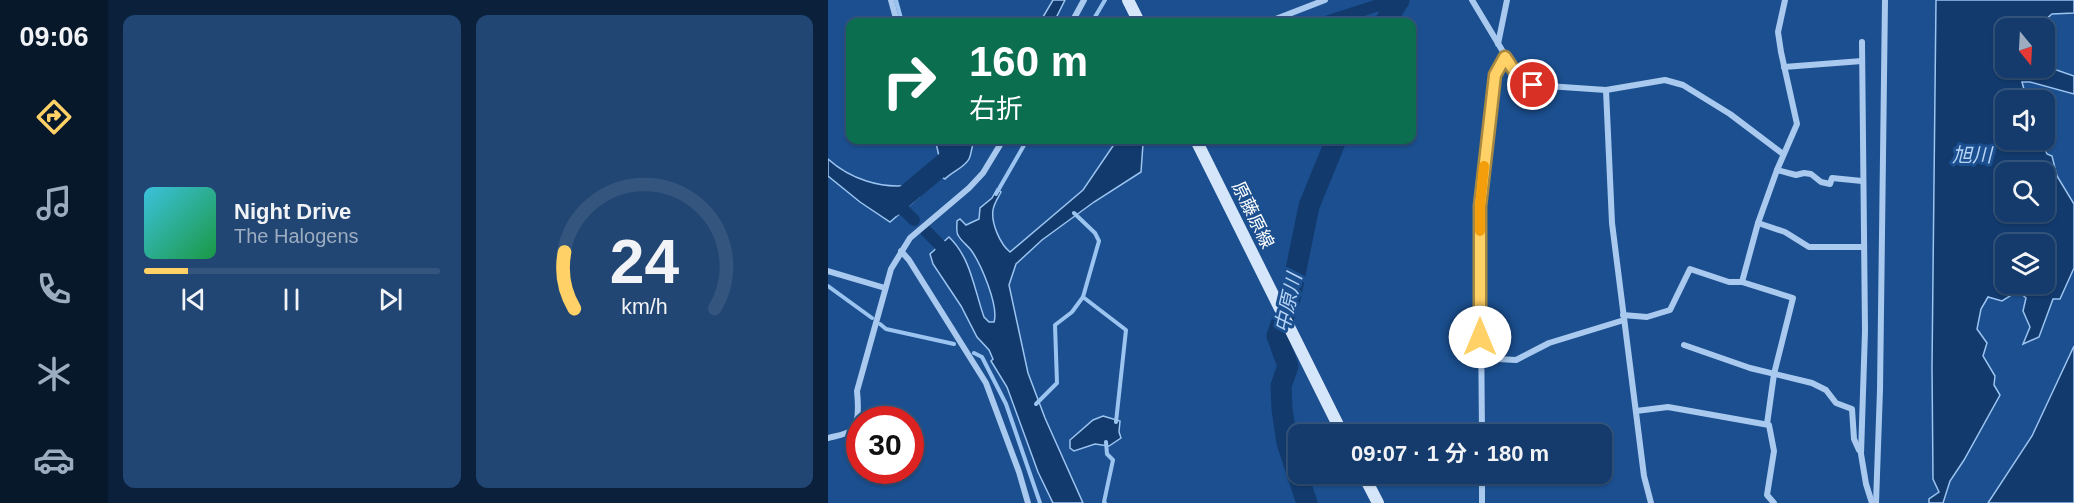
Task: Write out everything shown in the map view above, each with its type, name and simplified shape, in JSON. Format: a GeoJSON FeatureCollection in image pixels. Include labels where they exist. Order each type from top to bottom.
{"type":"FeatureCollection","features":[{"type":"Feature","properties":{"kind":"main road"},"geometry":{"type":"LineString","coordinates":[[1128,0],[1137,18]]}},
{"type":"Feature","properties":{"kind":"main road","name":"原藤原線"},"geometry":{"type":"LineString","coordinates":[[1198,144],[1337,424]]}},
{"type":"Feature","properties":{"kind":"main road"},"geometry":{"type":"LineString","coordinates":[[1368,484],[1378,503]]}},
{"type":"Feature","properties":{"kind":"street"},"geometry":{"type":"LineString","coordinates":[[891,0],[896,18]]}},
{"type":"Feature","properties":{"kind":"street"},"geometry":{"type":"LineString","coordinates":[[1074,18],[1084,0]]}},
{"type":"Feature","properties":{"kind":"street"},"geometry":{"type":"LineString","coordinates":[[1278,18],[1325,0]]}},
{"type":"Feature","properties":{"kind":"street"},"geometry":{"type":"LineString","coordinates":[[1472,0],[1517,75],[1533,85],[1606,90],[1665,80],[1683,85],[1730,114],[1782,154]]}},
{"type":"Feature","properties":{"kind":"street"},"geometry":{"type":"LineString","coordinates":[[1498,45],[1507,0]]}},
{"type":"Feature","properties":{"kind":"street"},"geometry":{"type":"LineString","coordinates":[[1742,282],[1758,223],[1782,154],[1797,124],[1778,32],[1785,0]]}},
{"type":"Feature","properties":{"kind":"street"},"geometry":{"type":"LineString","coordinates":[[1876,503],[1880,390],[1885,0]]}},
{"type":"Feature","properties":{"kind":"street"},"geometry":{"type":"LineString","coordinates":[[1862,42],[1865,331],[1861,454],[1872,503]]}},
{"type":"Feature","properties":{"kind":"street"},"geometry":{"type":"LineString","coordinates":[[1482,424],[1480,206],[1495,75],[1505,57]]}},
{"type":"Feature","properties":{"kind":"street"},"geometry":{"type":"LineString","coordinates":[[1784,67],[1862,62]]}},
{"type":"Feature","properties":{"kind":"street"},"geometry":{"type":"LineString","coordinates":[[1606,90],[1612,224],[1644,476],[1651,503]]}},
{"type":"Feature","properties":{"kind":"street"},"geometry":{"type":"LineString","coordinates":[[828,438],[851,431],[855,426],[858,407],[857,391],[885,288],[891,269],[901,251],[910,238],[969,188],[983,173],[1001,144]]}},
{"type":"Feature","properties":{"kind":"street"},"geometry":{"type":"LineString","coordinates":[[1777,170],[1796,175],[1811,174],[1821,182],[1830,184],[1832,178],[1862,181]]}},
{"type":"Feature","properties":{"kind":"street"},"geometry":{"type":"LineString","coordinates":[[1758,223],[1785,232],[1809,247],[1863,247]]}},
{"type":"Feature","properties":{"kind":"street"},"geometry":{"type":"LineString","coordinates":[[901,251],[909,260],[986,383],[1028,503]]}},
{"type":"Feature","properties":{"kind":"street"},"geometry":{"type":"LineString","coordinates":[[1480,358],[1516,360],[1549,343],[1623,318],[1647,317],[1670,310],[1690,269],[1729,282],[1742,282],[1793,298],[1774,374],[1767,424],[1769,424],[1774,451],[1767,495],[1774,503]]}},
{"type":"Feature","properties":{"kind":"street"},"geometry":{"type":"LineString","coordinates":[[828,271],[885,288]]}},
{"type":"Feature","properties":{"kind":"street"},"geometry":{"type":"LineString","coordinates":[[1684,345],[1750,369],[1812,383],[1826,390],[1836,403],[1852,409],[1854,439],[1861,454]]}},
{"type":"Feature","properties":{"kind":"street"},"geometry":{"type":"LineString","coordinates":[[1636,411],[1668,407],[1767,424]]}},
{"type":"Feature","properties":{"kind":"street"},"geometry":{"type":"LineString","coordinates":[[1482,484],[1482,503]]}},
{"type":"Feature","properties":{"kind":"water"},"geometry":{"type":"Polygon","coordinates":[[[1053,0],[1065,0],[1056,18],[1042,18],[1053,0]]]}},
{"type":"Feature","properties":{"kind":"water","name":"旭川"},"geometry":{"type":"Polygon","coordinates":[[[1936,0],[2074,0],[2074,13],[2052,14],[2047,18],[1995,18],[1995,78],[2055,78],[2055,69],[2074,76],[2074,94],[2030,82],[2022,82],[2024,90],[1995,90],[1995,150],[2045,150],[2047,154],[2052,156],[2054,162],[1995,162],[1995,222],[2055,222],[2055,168],[2057,176],[2074,204],[2074,268],[2060,299],[2053,299],[2039,337],[2023,344],[2030,327],[2023,311],[2026,298],[2021,294],[2055,294],[2055,234],[1995,234],[1995,294],[2013,294],[2002,301],[1988,297],[1981,309],[1977,329],[1987,343],[1983,356],[1995,376],[1994,385],[2000,395],[1950,481],[1943,503],[1929,503],[1929,499],[1939,492],[1933,479],[1936,0]]]}},
{"type":"Feature","properties":{"kind":"water"},"geometry":{"type":"Polygon","coordinates":[[[936,144],[973,144],[967,162],[945,179],[940,176],[935,167],[939,156],[936,144]]]}},
{"type":"Feature","properties":{"kind":"water"},"geometry":{"type":"Polygon","coordinates":[[[1114,144],[1143,144],[1141,172],[1094,202],[1042,240],[1016,264],[1009,285],[1028,373],[1045,418],[1083,503],[1053,503],[1038,472],[1007,387],[991,361],[993,359],[989,350],[977,337],[961,306],[933,264],[930,254],[949,237],[967,264],[984,317],[989,322],[994,322],[994,306],[988,285],[975,256],[958,235],[957,221],[960,219],[966,225],[979,219],[980,208],[992,198],[997,189],[1001,192],[995,203],[993,221],[1000,239],[1010,252],[1083,190],[1114,144]]]}},
{"type":"Feature","properties":{"kind":"water"},"geometry":{"type":"Polygon","coordinates":[[[828,159],[846,172],[866,181],[899,186],[910,185],[919,197],[890,222],[860,202],[828,176],[828,159]]]}},
{"type":"Feature","properties":{"kind":"water"},"geometry":{"type":"Polygon","coordinates":[[[2074,346],[2074,503],[1988,503],[2032,436],[2074,346]]]}},
{"type":"Feature","properties":{"kind":"water"},"geometry":{"type":"Polygon","coordinates":[[[1103,416],[1120,421],[1121,438],[1109,446],[1095,444],[1074,451],[1070,448],[1070,440],[1093,420],[1103,416]]]}},
{"type":"Feature","properties":{"kind":"waterway"},"geometry":{"type":"LineString","coordinates":[[896,0],[901,18]]}},
{"type":"Feature","properties":{"kind":"waterway"},"geometry":{"type":"LineString","coordinates":[[1094,18],[1105,0]]}},
{"type":"Feature","properties":{"kind":"waterway"},"geometry":{"type":"LineString","coordinates":[[1338,18],[1394,0]]}},
{"type":"Feature","properties":{"kind":"waterway","name":"中原川"},"geometry":{"type":"LineString","coordinates":[[1388,18],[1399,0]]}},
{"type":"Feature","properties":{"kind":"waterway"},"geometry":{"type":"LineString","coordinates":[[893,206],[947,161],[960,144]]}},
{"type":"Feature","properties":{"kind":"waterway"},"geometry":{"type":"LineString","coordinates":[[996,194],[1025,144]]}},
{"type":"Feature","properties":{"kind":"waterway","name":"中原川"},"geometry":{"type":"LineString","coordinates":[[1307,503],[1287,443],[1281,386],[1288,366],[1277,336],[1290,299],[1309,206],[1334,144]]}},
{"type":"Feature","properties":{"kind":"waterway"},"geometry":{"type":"LineString","coordinates":[[891,204],[904,210],[914,220]]}},
{"type":"Feature","properties":{"kind":"waterway"},"geometry":{"type":"LineString","coordinates":[[1074,213],[1095,233],[1099,241],[1083,297],[1126,330],[1116,422]]}},
{"type":"Feature","properties":{"kind":"waterway"},"geometry":{"type":"LineString","coordinates":[[926,231],[940,245],[946,258]]}},
{"type":"Feature","properties":{"kind":"waterway"},"geometry":{"type":"LineString","coordinates":[[828,286],[872,318]]}},
{"type":"Feature","properties":{"kind":"waterway"},"geometry":{"type":"LineString","coordinates":[[1036,404],[1057,383],[1055,325],[1072,312],[1083,297]]}},
{"type":"Feature","properties":{"kind":"waterway"},"geometry":{"type":"LineString","coordinates":[[880,324],[886,329],[954,344]]}},
{"type":"Feature","properties":{"kind":"waterway"},"geometry":{"type":"LineString","coordinates":[[974,353],[982,357],[1006,404],[1040,503]]}},
{"type":"Feature","properties":{"kind":"waterway"},"geometry":{"type":"LineString","coordinates":[[1105,503],[1113,460],[1107,454],[1106,442]]}},
{"type":"Feature","properties":{"kind":"slow traffic"},"geometry":{"type":"LineString","coordinates":[[1480,231],[1484,166]]}},
{"type":"Feature","properties":{"kind":"route"},"geometry":{"type":"LineString","coordinates":[[1480,337],[1480,206],[1495,75],[1505,57],[1517,75],[1533,85]]}}]}
